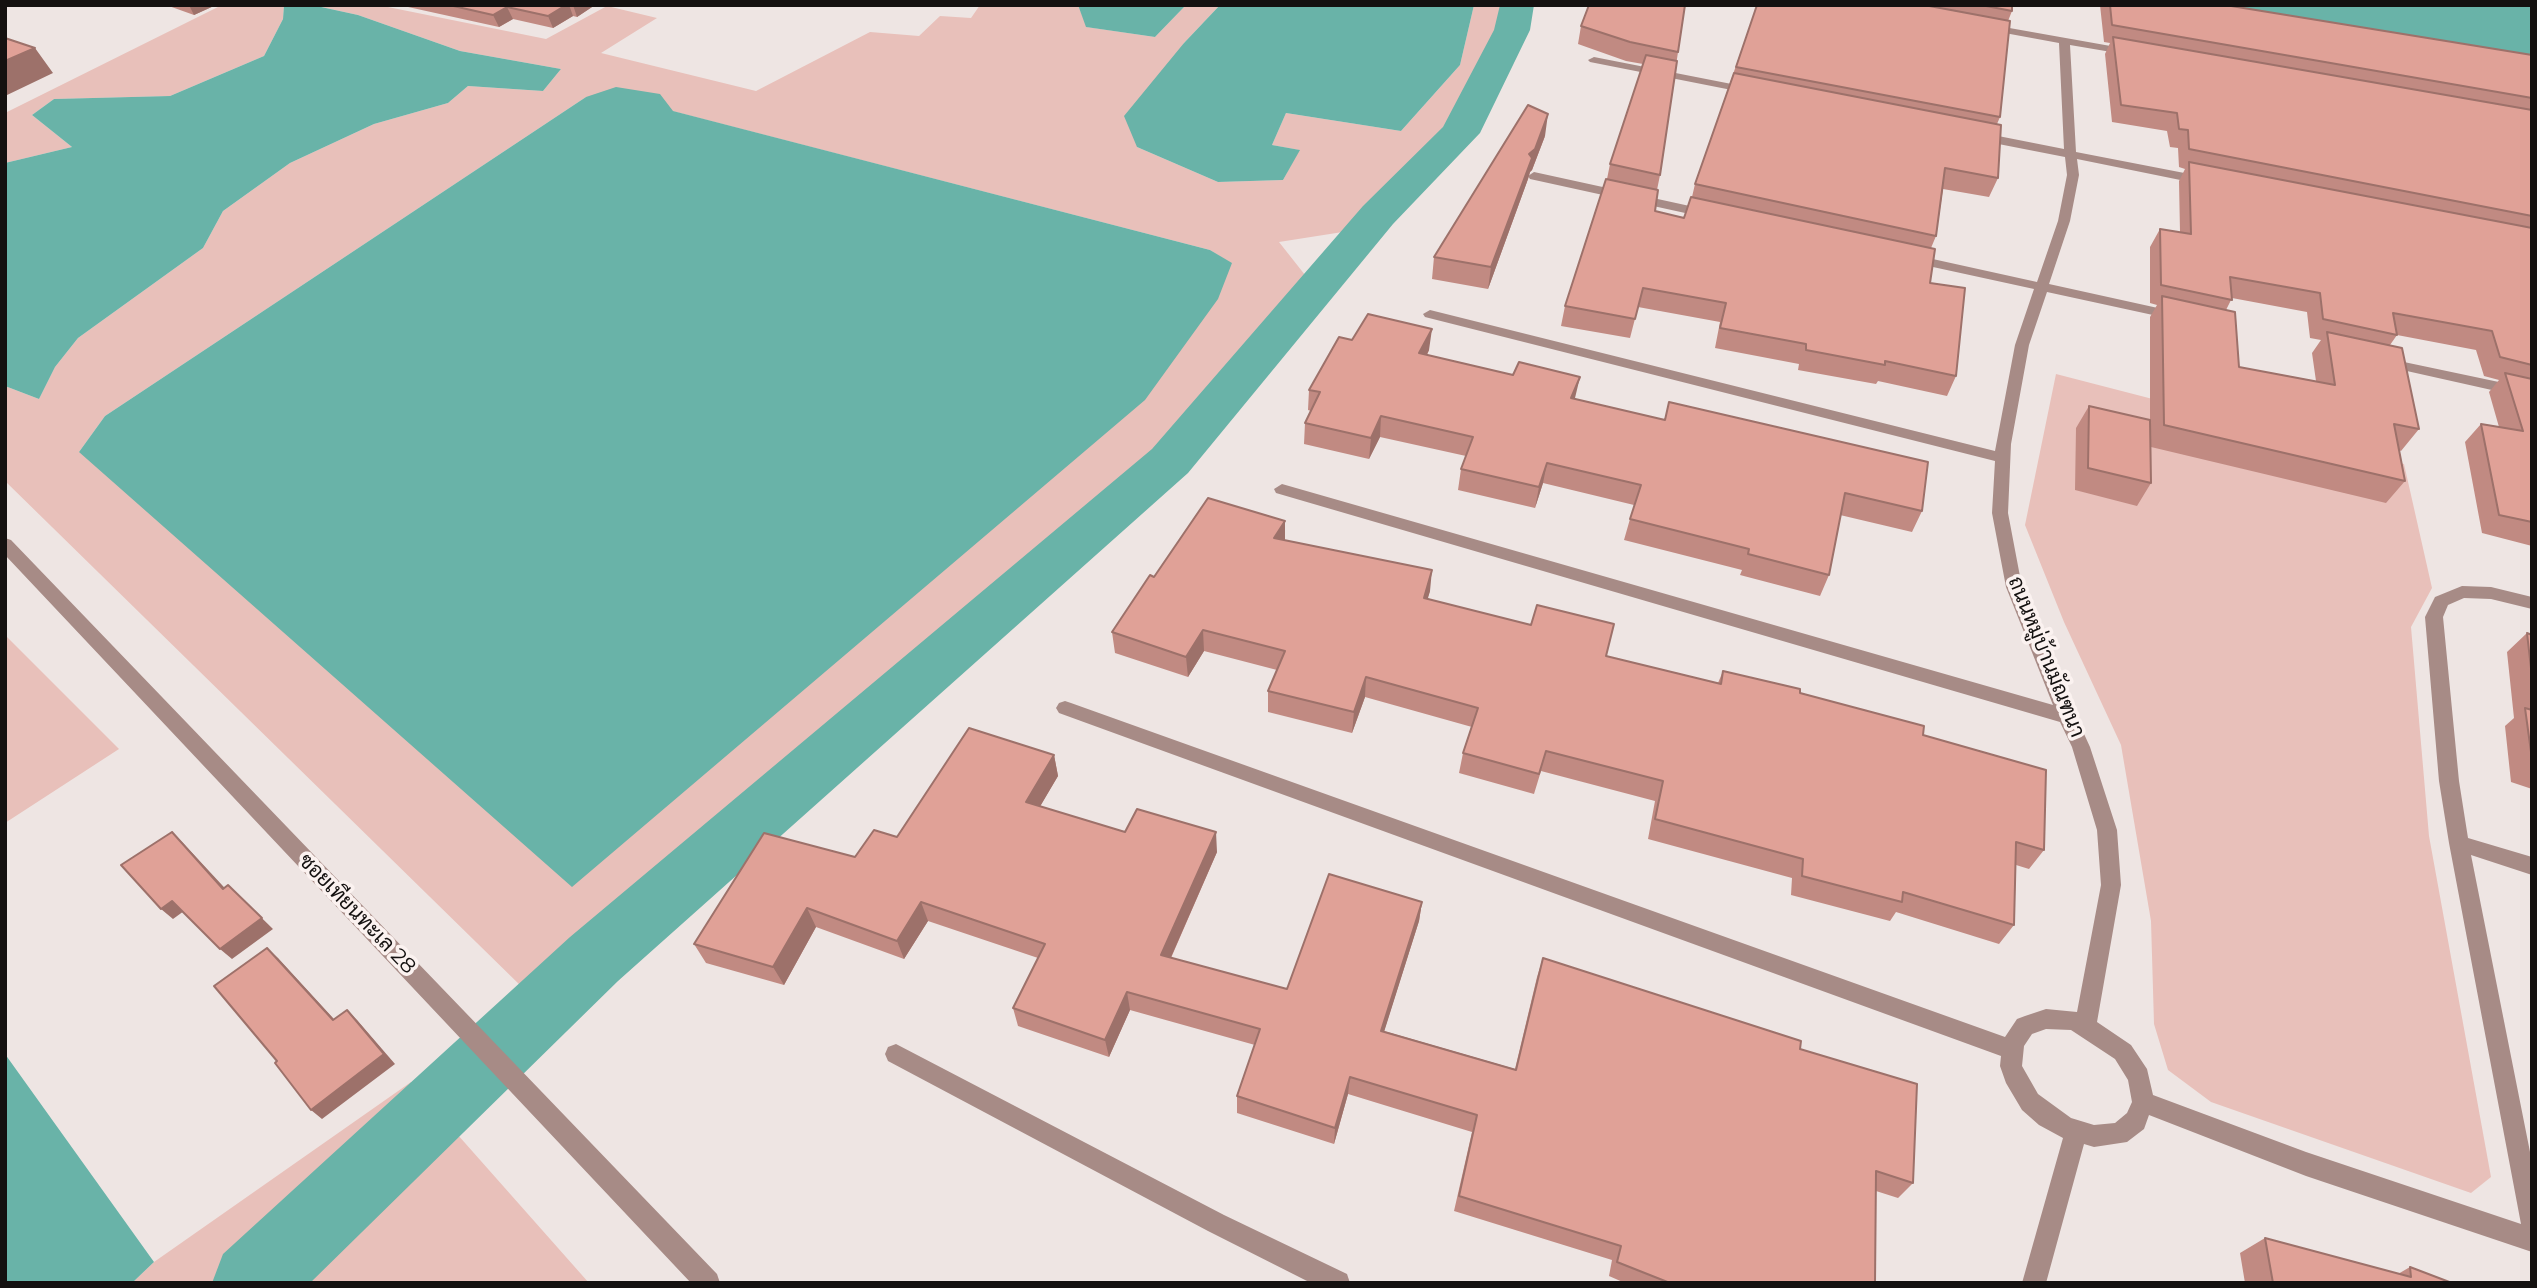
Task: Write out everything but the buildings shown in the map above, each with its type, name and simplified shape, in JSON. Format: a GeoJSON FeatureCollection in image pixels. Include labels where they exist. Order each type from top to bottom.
{"type":"FeatureCollection","features":[{"type":"Feature","properties":{"kind":"street"},"geometry":{"type":"LineString","coordinates":[[1970,24],[2145,55]]}},
{"type":"Feature","properties":{"kind":"street","name":"ถนนหมู่บ้านมัณฑนา"},"geometry":{"type":"LineString","coordinates":[[2064,41],[2073,175],[2064,221],[2022,345],[2002,458],[2000,513],[2014,587],[2081,747],[2106,830],[2110,886],[2085,1026]]}},
{"type":"Feature","properties":{"kind":"street"},"geometry":{"type":"LineString","coordinates":[[1594,60],[1771,95]]}},
{"type":"Feature","properties":{"kind":"street"},"geometry":{"type":"LineString","coordinates":[[1962,133],[2220,183]]}},
{"type":"Feature","properties":{"kind":"street"},"geometry":{"type":"LineString","coordinates":[[1534,176],[1721,217]]}},
{"type":"Feature","properties":{"kind":"street"},"geometry":{"type":"LineString","coordinates":[[1896,255],[2191,319]]}},
{"type":"Feature","properties":{"kind":"street"},"geometry":{"type":"LineString","coordinates":[[1430,314],[2002,458]]}},
{"type":"Feature","properties":{"kind":"street"},"geometry":{"type":"LineString","coordinates":[[2366,358],[2532,394]]}},
{"type":"Feature","properties":{"kind":"street"},"geometry":{"type":"LineString","coordinates":[[1282,489],[2068,717]]}},
{"type":"Feature","properties":{"kind":"street","name":"ซอยเทียนทะเล 28"},"geometry":{"type":"LineString","coordinates":[[5,544],[708,1283]]}},
{"type":"Feature","properties":{"kind":"street"},"geometry":{"type":"LineString","coordinates":[[2532,603],[2491,593],[2462,592],[2441,601],[2434,617],[2449,781],[2459,843],[2532,1223]]}},
{"type":"Feature","properties":{"kind":"street"},"geometry":{"type":"LineString","coordinates":[[1065,708],[2012,1050]]}},
{"type":"Feature","properties":{"kind":"street"},"geometry":{"type":"LineString","coordinates":[[2459,843],[2532,866]]}},
{"type":"Feature","properties":{"kind":"street"},"geometry":{"type":"LineString","coordinates":[[2046,1019],[2072,1020],[2085,1026],[2123,1052],[2139,1077],[2143,1102],[2136,1121],[2119,1134],[2094,1136],[2076,1131],[2047,1117],[2030,1102],[2017,1083],[2011,1066],[2012,1050],[2013,1043],[2025,1026],[2046,1019]]}},
{"type":"Feature","properties":{"kind":"street"},"geometry":{"type":"LineString","coordinates":[[896,1054],[1216,1223],[1338,1283]]}},
{"type":"Feature","properties":{"kind":"street"},"geometry":{"type":"LineString","coordinates":[[2143,1102],[2306,1164],[2459,1213],[2532,1240]]}},
{"type":"Feature","properties":{"kind":"street"},"geometry":{"type":"LineString","coordinates":[[2034,1283],[2076,1131]]}},
{"type":"Feature","properties":{"kind":"shaded area"},"geometry":{"type":"Polygon","coordinates":[[[222,5],[284,5],[283,19],[264,56],[170,96],[54,99],[32,115],[72,147],[5,163],[5,113],[222,5]]]}},
{"type":"Feature","properties":{"kind":"shaded area"},"geometry":{"type":"Polygon","coordinates":[[[312,5],[378,5],[546,39],[607,6],[657,18],[601,53],[756,91],[870,32],[919,36],[940,16],[971,18],[980,5],[1078,5],[1087,27],[1155,37],[1186,5],[1220,5],[1184,43],[1137,147],[1218,182],[1283,180],[1299,150],[1272,145],[1286,113],[1401,131],[1460,65],[1474,5],[1505,5],[1501,33],[1470,94],[1428,155],[1349,231],[1279,242],[1309,280],[1177,431],[524,989],[5,481],[5,386],[39,399],[55,367],[78,338],[203,248],[223,211],[290,163],[374,124],[448,103],[468,86],[543,91],[561,69],[460,51],[358,15],[312,5]],[[586,97],[105,416],[79,452],[1232,264],[1210,250],[672,111],[586,97]]]}},
{"type":"Feature","properties":{"kind":"shaded area"},"geometry":{"type":"Polygon","coordinates":[[[2056,374],[2404,464],[2432,588],[2411,627],[2429,836],[2491,1177],[2471,1193],[2211,1102],[2168,1070],[2154,1024],[2151,921],[2121,745],[2064,622],[2025,525],[2056,374]]]}},
{"type":"Feature","properties":{"kind":"shaded area"},"geometry":{"type":"Polygon","coordinates":[[[5,635],[119,749],[5,823],[5,635]]]}},
{"type":"Feature","properties":{"kind":"shaded area"},"geometry":{"type":"Polygon","coordinates":[[[411,1082],[589,1283],[132,1283],[154,1262],[411,1082]]]}},
{"type":"Feature","properties":{"kind":"water"},"geometry":{"type":"Polygon","coordinates":[[[284,5],[312,5],[358,15],[460,51],[561,69],[543,91],[468,86],[448,103],[374,124],[290,163],[223,211],[203,248],[78,338],[55,367],[39,399],[5,386],[5,163],[72,147],[32,115],[54,99],[170,96],[264,56],[283,19],[284,5]]]}},
{"type":"Feature","properties":{"kind":"water"},"geometry":{"type":"Polygon","coordinates":[[[1078,5],[1186,5],[1155,37],[1086,27],[1078,5]]]}},
{"type":"Feature","properties":{"kind":"water"},"geometry":{"type":"Polygon","coordinates":[[[1220,5],[1474,5],[1460,65],[1401,131],[1286,113],[1272,145],[1300,150],[1283,180],[1218,182],[1137,147],[1124,116],[1184,43],[1220,5]]]}},
{"type":"Feature","properties":{"kind":"water"},"geometry":{"type":"Polygon","coordinates":[[[2214,5],[2532,5],[2532,70],[2214,5]]]}},
{"type":"Feature","properties":{"kind":"water"},"geometry":{"type":"Polygon","coordinates":[[[616,87],[660,94],[673,111],[1210,250],[1232,263],[1218,299],[1145,400],[572,887],[79,452],[105,416],[586,97],[616,87]]]}},
{"type":"Feature","properties":{"kind":"water"},"geometry":{"type":"Polygon","coordinates":[[[5,1054],[154,1262],[132,1283],[5,1283],[5,1054]]]}},
{"type":"Feature","properties":{"kind":"waterway"},"geometry":{"type":"LineString","coordinates":[[252,1283],[594,959],[1170,461],[1378,215],[1460,133],[1512,30],[1517,5]]}}]}
